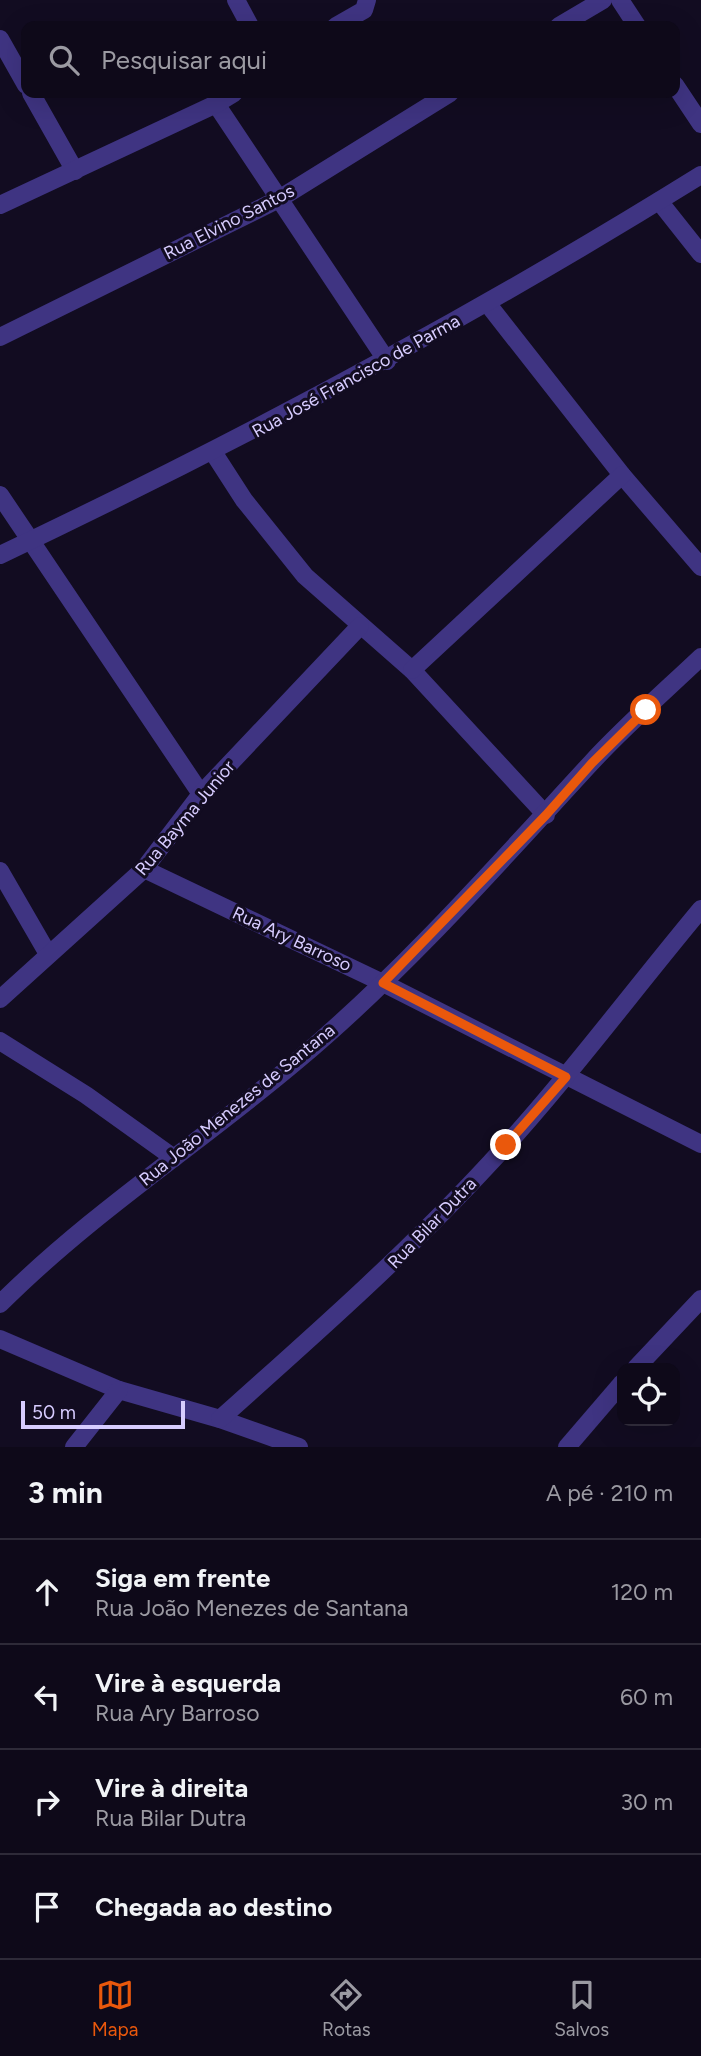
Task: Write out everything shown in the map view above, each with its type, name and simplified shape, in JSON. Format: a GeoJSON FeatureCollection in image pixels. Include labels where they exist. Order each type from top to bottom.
{"type":"FeatureCollection","features":[{"type":"Feature","properties":{"kind":"street"},"geometry":{"type":"LineString","coordinates":[[236,0],[247,21]]}},
{"type":"Feature","properties":{"kind":"street"},"geometry":{"type":"LineString","coordinates":[[345,21],[364,10],[367,0]]}},
{"type":"Feature","properties":{"kind":"street"},"geometry":{"type":"LineString","coordinates":[[567,21],[603,0]]}},
{"type":"Feature","properties":{"kind":"street"},"geometry":{"type":"LineString","coordinates":[[620,0],[634,21]]}},
{"type":"Feature","properties":{"kind":"street"},"geometry":{"type":"LineString","coordinates":[[0,39],[21,76]]}},
{"type":"Feature","properties":{"kind":"street"},"geometry":{"type":"LineString","coordinates":[[680,92],[701,124]]}},
{"type":"Feature","properties":{"kind":"street"},"geometry":{"type":"LineString","coordinates":[[33,98],[75,171]]}},
{"type":"Feature","properties":{"kind":"street"},"geometry":{"type":"LineString","coordinates":[[0,205],[226,98]]}},
{"type":"Feature","properties":{"kind":"street","name":"Rua Elvino Santos"},"geometry":{"type":"LineString","coordinates":[[0,337],[279,199],[442,98]]}},
{"type":"Feature","properties":{"kind":"street"},"geometry":{"type":"LineString","coordinates":[[216,104],[387,361]]}},
{"type":"Feature","properties":{"kind":"street","name":"Rua José Francisco de Parma"},"geometry":{"type":"LineString","coordinates":[[0,555],[213,452],[387,361],[701,175]]}},
{"type":"Feature","properties":{"kind":"street"},"geometry":{"type":"LineString","coordinates":[[659,201],[701,254]]}},
{"type":"Feature","properties":{"kind":"street"},"geometry":{"type":"LineString","coordinates":[[487,303],[622,475],[701,567]]}},
{"type":"Feature","properties":{"kind":"street"},"geometry":{"type":"LineString","coordinates":[[213,452],[244,500],[304,576],[412,670],[546,815]]}},
{"type":"Feature","properties":{"kind":"street"},"geometry":{"type":"LineString","coordinates":[[412,670],[622,475]]}},
{"type":"Feature","properties":{"kind":"street"},"geometry":{"type":"LineString","coordinates":[[0,495],[201,794]]}},
{"type":"Feature","properties":{"kind":"street","name":"Rua Bayma Junior"},"geometry":{"type":"LineString","coordinates":[[0,999],[144,869],[201,794],[360,626]]}},
{"type":"Feature","properties":{"kind":"street","name":"Rua João Menezes de Santana"},"geometry":{"type":"LineString","coordinates":[[0,1304],[86,1226],[298,1060],[383,983],[546,815],[592,763],[701,657]]}},
{"type":"Feature","properties":{"kind":"street","name":"Rua Ary Barroso"},"geometry":{"type":"LineString","coordinates":[[144,869],[383,983],[701,1144]]}},
{"type":"Feature","properties":{"kind":"street"},"geometry":{"type":"LineString","coordinates":[[0,871],[48,954]]}},
{"type":"Feature","properties":{"kind":"street","name":"Rua Bilar Dutra"},"geometry":{"type":"LineString","coordinates":[[220,1419],[392,1264],[491,1162],[566,1077],[701,909]]}},
{"type":"Feature","properties":{"kind":"street"},"geometry":{"type":"LineString","coordinates":[[0,1041],[86,1095],[174,1158]]}},
{"type":"Feature","properties":{"kind":"street"},"geometry":{"type":"LineString","coordinates":[[641,1363],[701,1299]]}},
{"type":"Feature","properties":{"kind":"street"},"geometry":{"type":"LineString","coordinates":[[0,1339],[119,1390],[220,1419],[294,1446]]}},
{"type":"Feature","properties":{"kind":"street"},"geometry":{"type":"LineString","coordinates":[[567,1447],[617,1389]]}},
{"type":"Feature","properties":{"kind":"street"},"geometry":{"type":"LineString","coordinates":[[74,1447],[119,1390]]}},
{"type":"Feature","properties":{"kind":"route"},"geometry":{"type":"LineString","coordinates":[[506,1145],[566,1077],[383,983],[546,815],[592,763],[646,710]]}}]}
